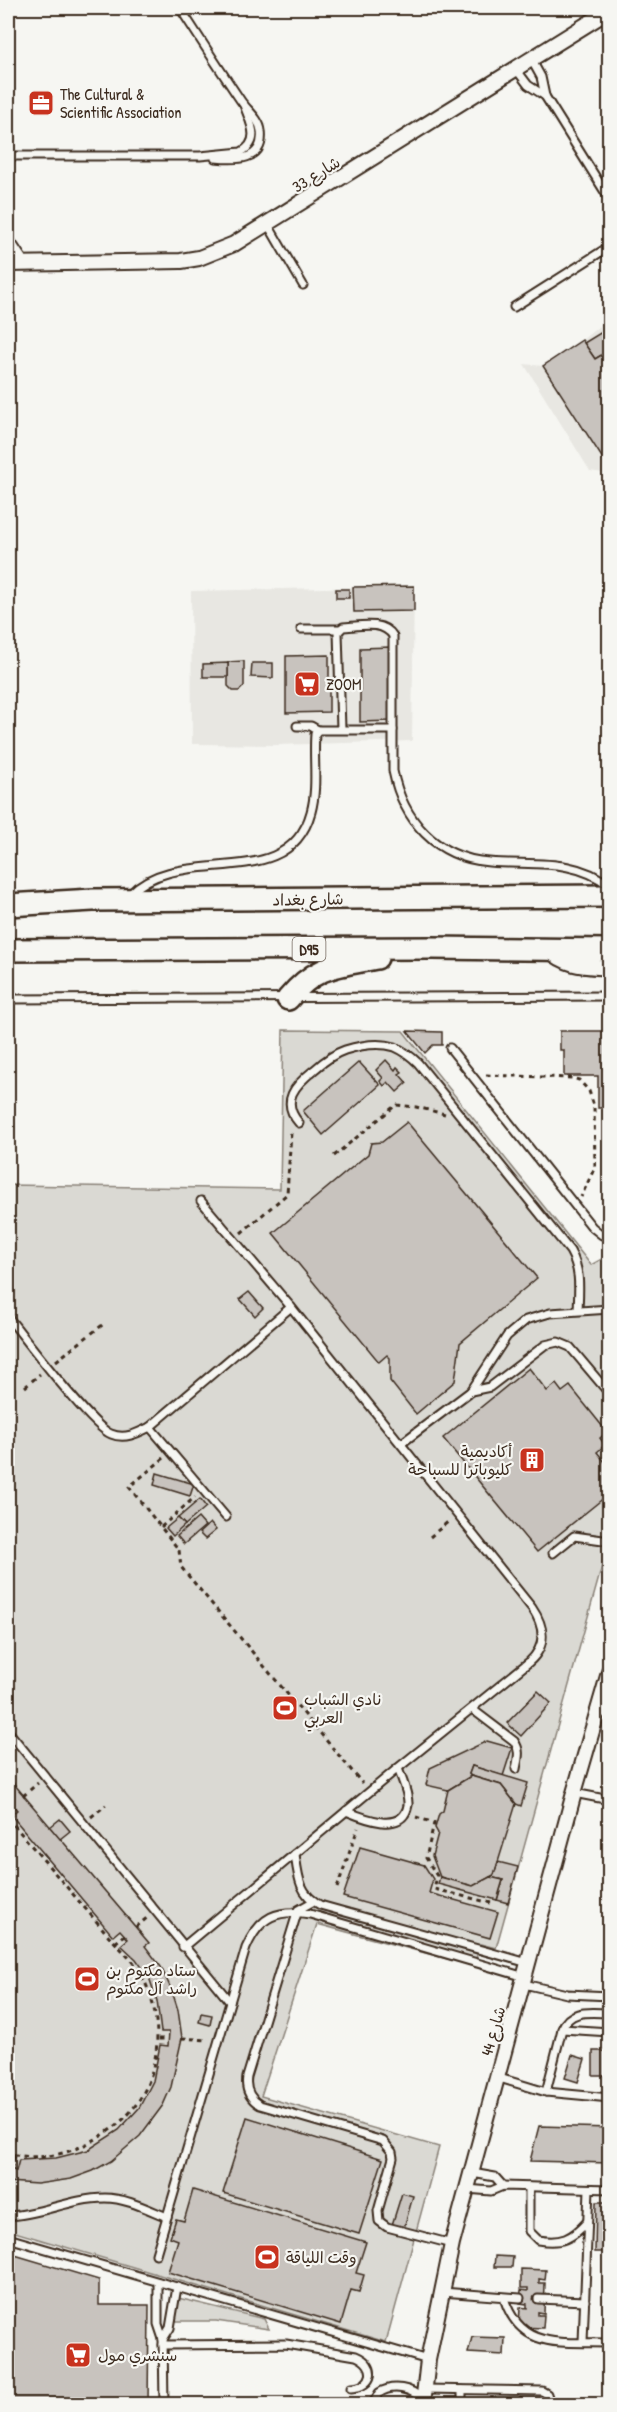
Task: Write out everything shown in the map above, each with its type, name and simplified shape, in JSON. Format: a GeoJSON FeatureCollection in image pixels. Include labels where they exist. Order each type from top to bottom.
{"type":"FeatureCollection","features":[{"type":"Feature","properties":{"kind":"main road","name":"شارع بغداد"},"geometry":{"type":"LineString","coordinates":[[8,905],[124,900],[609,896]]}},
{"type":"Feature","properties":{"kind":"main road","name":"D95"},"geometry":{"type":"LineString","coordinates":[[8,951],[432,948],[609,950]]}},
{"type":"Feature","properties":{"kind":"main road"},"geometry":{"type":"LineString","coordinates":[[288,999],[303,981],[322,970],[432,948]]}},
{"type":"Feature","properties":{"kind":"street","name":"شارع 33"},"geometry":{"type":"LineString","coordinates":[[8,264],[190,260],[217,252],[609,10]]}},
{"type":"Feature","properties":{"kind":"street"},"geometry":{"type":"LineString","coordinates":[[549,950],[568,963],[609,968]]}},
{"type":"Feature","properties":{"kind":"street","name":"شارع 44"},"geometry":{"type":"LineString","coordinates":[[424,2398],[428,2360],[452,2244],[574,1793],[603,1713],[609,1669]]}},
{"type":"Feature","properties":{"kind":"lane"},"geometry":{"type":"LineString","coordinates":[[8,156],[200,156],[243,159],[252,155],[261,139],[259,123],[244,105],[180,8]]}},
{"type":"Feature","properties":{"kind":"lane"},"geometry":{"type":"LineString","coordinates":[[531,59],[541,77],[545,96],[609,200]]}},
{"type":"Feature","properties":{"kind":"lane"},"geometry":{"type":"LineString","coordinates":[[516,69],[528,85],[545,96]]}},
{"type":"Feature","properties":{"kind":"lane"},"geometry":{"type":"LineString","coordinates":[[267,223],[303,285]]}},
{"type":"Feature","properties":{"kind":"lane"},"geometry":{"type":"LineString","coordinates":[[8,237],[26,264]]}},
{"type":"Feature","properties":{"kind":"lane"},"geometry":{"type":"LineString","coordinates":[[514,307],[609,246]]}},
{"type":"Feature","properties":{"kind":"lane"},"geometry":{"type":"LineString","coordinates":[[301,629],[380,626],[390,631],[393,636],[393,771],[396,787],[406,811],[431,840],[444,849],[473,860],[570,866],[588,873],[609,886]]}},
{"type":"Feature","properties":{"kind":"lane"},"geometry":{"type":"LineString","coordinates":[[340,629],[338,636],[341,729]]}},
{"type":"Feature","properties":{"kind":"lane"},"geometry":{"type":"LineString","coordinates":[[297,726],[311,726],[318,730],[393,730]]}},
{"type":"Feature","properties":{"kind":"lane"},"geometry":{"type":"LineString","coordinates":[[124,900],[136,888],[165,872],[256,862],[276,855],[293,843],[302,832],[314,800],[315,734],[318,730]]}},
{"type":"Feature","properties":{"kind":"lane"},"geometry":{"type":"LineString","coordinates":[[8,999],[609,996]]}},
{"type":"Feature","properties":{"kind":"lane"},"geometry":{"type":"LineString","coordinates":[[299,1123],[292,1115],[291,1095],[303,1079],[334,1055],[371,1044],[395,1047],[408,1054],[418,1063],[570,1251],[579,1273],[578,1310]]}},
{"type":"Feature","properties":{"kind":"lane"},"geometry":{"type":"LineString","coordinates":[[450,1048],[596,1232],[609,1236]]}},
{"type":"Feature","properties":{"kind":"lane"},"geometry":{"type":"LineString","coordinates":[[183,1947],[369,1791],[536,1656],[543,1638],[542,1627],[532,1608],[402,1443],[201,1200]]}},
{"type":"Feature","properties":{"kind":"lane"},"geometry":{"type":"LineString","coordinates":[[8,1317],[101,1429],[112,1435],[123,1437],[135,1435],[150,1427],[291,1307]]}},
{"type":"Feature","properties":{"kind":"lane"},"geometry":{"type":"LineString","coordinates":[[402,1443],[471,1391],[507,1336],[516,1327],[538,1315],[609,1309]]}},
{"type":"Feature","properties":{"kind":"lane"},"geometry":{"type":"LineString","coordinates":[[471,1391],[490,1387],[545,1345],[558,1342],[570,1347],[608,1392]]}},
{"type":"Feature","properties":{"kind":"lane"},"geometry":{"type":"LineString","coordinates":[[150,1427],[226,1517]]}},
{"type":"Feature","properties":{"kind":"lane"},"geometry":{"type":"LineString","coordinates":[[553,1554],[574,1536],[609,1541]]}},
{"type":"Feature","properties":{"kind":"lane"},"geometry":{"type":"LineString","coordinates":[[472,1708],[514,1741],[519,1748],[516,1769]]}},
{"type":"Feature","properties":{"kind":"lane"},"geometry":{"type":"LineString","coordinates":[[8,1731],[230,2002]]}},
{"type":"Feature","properties":{"kind":"lane"},"geometry":{"type":"LineString","coordinates":[[346,1811],[361,1818],[391,1822],[399,1819],[408,1804],[398,1768]]}},
{"type":"Feature","properties":{"kind":"lane"},"geometry":{"type":"LineString","coordinates":[[574,1793],[609,1800]]}},
{"type":"Feature","properties":{"kind":"lane"},"geometry":{"type":"LineString","coordinates":[[295,1854],[301,1886],[314,1901],[526,1975],[567,1994],[609,1996]]}},
{"type":"Feature","properties":{"kind":"lane"},"geometry":{"type":"LineString","coordinates":[[314,1901],[303,1905],[297,1912],[247,2077],[247,2090],[254,2101],[266,2107],[383,2141],[392,2152],[393,2158],[378,2211],[379,2221],[390,2228],[452,2244]]}},
{"type":"Feature","properties":{"kind":"lane"},"geometry":{"type":"LineString","coordinates":[[156,2254],[246,1948],[252,1934],[262,1923],[275,1915],[289,1911],[297,1912],[526,1975]]}},
{"type":"Feature","properties":{"kind":"lane"},"geometry":{"type":"LineString","coordinates":[[546,2092],[562,2029],[567,2020],[578,2013],[609,2013]]}},
{"type":"Feature","properties":{"kind":"lane"},"geometry":{"type":"LineString","coordinates":[[562,2029],[609,2032]]}},
{"type":"Feature","properties":{"kind":"lane"},"geometry":{"type":"LineString","coordinates":[[496,2077],[546,2092],[609,2098]]}},
{"type":"Feature","properties":{"kind":"lane"},"geometry":{"type":"LineString","coordinates":[[472,2173],[495,2177],[503,2186]]}},
{"type":"Feature","properties":{"kind":"lane"},"geometry":{"type":"LineString","coordinates":[[467,2188],[491,2191],[503,2186],[609,2189]]}},
{"type":"Feature","properties":{"kind":"lane"},"geometry":{"type":"LineString","coordinates":[[529,2187],[530,2231],[538,2240],[567,2240],[587,2222]]}},
{"type":"Feature","properties":{"kind":"lane"},"geometry":{"type":"LineString","coordinates":[[584,2342],[589,2189]]}},
{"type":"Feature","properties":{"kind":"lane"},"geometry":{"type":"LineString","coordinates":[[8,2216],[107,2198],[132,2203],[167,2217]]}},
{"type":"Feature","properties":{"kind":"lane"},"geometry":{"type":"LineString","coordinates":[[8,2238],[428,2360]]}},
{"type":"Feature","properties":{"kind":"lane"},"geometry":{"type":"LineString","coordinates":[[158,2282],[158,2324],[163,2342],[164,2404]]}},
{"type":"Feature","properties":{"kind":"lane"},"geometry":{"type":"LineString","coordinates":[[163,2342],[170,2328],[177,2287]]}},
{"type":"Feature","properties":{"kind":"lane"},"geometry":{"type":"LineString","coordinates":[[441,2292],[520,2298]]}},
{"type":"Feature","properties":{"kind":"lane"},"geometry":{"type":"LineString","coordinates":[[504,2298],[509,2314],[520,2328],[535,2337],[552,2341],[609,2343]]}},
{"type":"Feature","properties":{"kind":"lane"},"geometry":{"type":"LineString","coordinates":[[538,2299],[585,2301]]}},
{"type":"Feature","properties":{"kind":"lane"},"geometry":{"type":"LineString","coordinates":[[163,2342],[286,2344],[356,2356],[370,2366],[371,2375],[367,2383],[360,2388],[351,2388]]}},
{"type":"Feature","properties":{"kind":"lane"},"geometry":{"type":"LineString","coordinates":[[373,2404],[379,2393],[392,2388],[411,2391],[424,2398],[462,2390],[542,2391],[547,2394],[550,2404]]}},
{"type":"Feature","properties":{"kind":"lane"},"geometry":{"type":"LineString","coordinates":[[462,2390],[462,2404]]}},
{"type":"Feature","properties":{"kind":"path"},"geometry":{"type":"LineString","coordinates":[[471,1075],[572,1078],[585,1085],[593,1098],[594,1106],[595,1167],[576,1207]]}},
{"type":"Feature","properties":{"kind":"path"},"geometry":{"type":"LineString","coordinates":[[334,1156],[396,1105],[416,1107],[464,1119]]}},
{"type":"Feature","properties":{"kind":"path"},"geometry":{"type":"LineString","coordinates":[[233,1239],[287,1194],[292,1115]]}},
{"type":"Feature","properties":{"kind":"path"},"geometry":{"type":"LineString","coordinates":[[25,1387],[105,1323]]}},
{"type":"Feature","properties":{"kind":"path"},"geometry":{"type":"LineString","coordinates":[[172,1452],[129,1487],[179,1550],[181,1567],[369,1791]]}},
{"type":"Feature","properties":{"kind":"path"},"geometry":{"type":"LineString","coordinates":[[160,1527],[203,1490]]}},
{"type":"Feature","properties":{"kind":"path"},"geometry":{"type":"LineString","coordinates":[[430,1537],[458,1514]]}},
{"type":"Feature","properties":{"kind":"path"},"geometry":{"type":"LineString","coordinates":[[23,1796],[45,1777]]}},
{"type":"Feature","properties":{"kind":"path"},"geometry":{"type":"LineString","coordinates":[[8,1809],[13,1804]]}},
{"type":"Feature","properties":{"kind":"path"},"geometry":{"type":"LineString","coordinates":[[83,1824],[106,1805]]}},
{"type":"Feature","properties":{"kind":"path"},"geometry":{"type":"LineString","coordinates":[[405,1812],[434,1823],[426,1858],[437,1876],[434,1889],[491,1903]]}},
{"type":"Feature","properties":{"kind":"path"},"geometry":{"type":"LineString","coordinates":[[8,1818],[142,1976],[156,2012],[159,2039],[152,2073],[139,2100],[122,2122],[99,2139],[60,2154],[15,2155],[8,2152]]}},
{"type":"Feature","properties":{"kind":"path"},"geometry":{"type":"LineString","coordinates":[[337,1888],[361,1818]]}},
{"type":"Feature","properties":{"kind":"path"},"geometry":{"type":"LineString","coordinates":[[115,1943],[125,1935]]}},
{"type":"Feature","properties":{"kind":"path"},"geometry":{"type":"LineString","coordinates":[[159,2039],[169,2038]]}},
{"type":"Feature","properties":{"kind":"path"},"geometry":{"type":"LineString","coordinates":[[182,2038],[219,2040]]}},
{"type":"Feature","properties":{"kind":"path"},"geometry":{"type":"LineString","coordinates":[[11,2169],[15,2155]]}},
{"type":"Feature","properties":{"kind":"shaded area"},"geometry":{"type":"Polygon","coordinates":[[[609,318],[609,474],[590,471],[524,364],[543,366],[582,340],[609,318]]]}},
{"type":"Feature","properties":{"kind":"shaded area"},"geometry":{"type":"Polygon","coordinates":[[[414,586],[412,741],[276,745],[192,744],[191,591],[414,586]]]}},
{"type":"Feature","properties":{"kind":"shaded area","name":"نادي الشباب العربي"},"geometry":{"type":"Polygon","coordinates":[[[283,1030],[403,1031],[591,1265],[609,1255],[610,1548],[607,1548],[496,1948],[480,1944],[474,1966],[317,1924],[261,2096],[439,2147],[386,2342],[8,2230],[8,1185],[280,1189],[283,1030]]]}},
{"type":"Feature","properties":{"kind":"shaded area"},"geometry":{"type":"Polygon","coordinates":[[[178,2298],[264,2319],[269,2329],[216,2321],[174,2321],[178,2298]]]}},
{"type":"Feature","properties":{"kind":"building"},"geometry":{"type":"Polygon","coordinates":[[[610,327],[610,350],[595,359],[584,343],[610,327]]]}},
{"type":"Feature","properties":{"kind":"building"},"geometry":{"type":"Polygon","coordinates":[[[582,340],[595,359],[610,350],[610,459],[605,462],[543,366],[582,340]]]}},
{"type":"Feature","properties":{"kind":"building"},"geometry":{"type":"Polygon","coordinates":[[[414,586],[414,611],[354,612],[353,587],[414,586]]]}},
{"type":"Feature","properties":{"kind":"building"},"geometry":{"type":"Polygon","coordinates":[[[336,589],[349,589],[349,598],[336,598],[336,589]]]}},
{"type":"Feature","properties":{"kind":"building"},"geometry":{"type":"Polygon","coordinates":[[[391,647],[392,721],[360,722],[360,648],[391,647]]]}},
{"type":"Feature","properties":{"kind":"building","name":"ZOOM"},"geometry":{"type":"Polygon","coordinates":[[[329,655],[329,712],[286,713],[286,656],[329,655]]]}},
{"type":"Feature","properties":{"kind":"building"},"geometry":{"type":"Polygon","coordinates":[[[244,661],[244,686],[239,691],[233,691],[228,686],[228,662],[244,661]]]}},
{"type":"Feature","properties":{"kind":"building"},"geometry":{"type":"Polygon","coordinates":[[[228,663],[228,677],[203,677],[203,664],[228,663]]]}},
{"type":"Feature","properties":{"kind":"building"},"geometry":{"type":"Polygon","coordinates":[[[252,663],[273,663],[273,678],[251,677],[252,663]]]}},
{"type":"Feature","properties":{"kind":"building"},"geometry":{"type":"Polygon","coordinates":[[[407,1031],[442,1032],[442,1045],[433,1045],[425,1053],[407,1031]]]}},
{"type":"Feature","properties":{"kind":"building"},"geometry":{"type":"Polygon","coordinates":[[[560,1031],[610,1031],[610,1108],[598,1108],[598,1076],[564,1076],[564,1050],[560,1050],[560,1031]]]}},
{"type":"Feature","properties":{"kind":"building"},"geometry":{"type":"Polygon","coordinates":[[[386,1060],[395,1070],[397,1067],[402,1072],[399,1074],[407,1083],[397,1092],[388,1082],[384,1086],[380,1081],[383,1078],[376,1070],[386,1060]]]}},
{"type":"Feature","properties":{"kind":"building"},"geometry":{"type":"Polygon","coordinates":[[[359,1062],[380,1085],[323,1135],[303,1111],[359,1062]]]}},
{"type":"Feature","properties":{"kind":"building"},"geometry":{"type":"Polygon","coordinates":[[[407,1122],[537,1278],[460,1343],[455,1381],[416,1414],[390,1381],[390,1358],[387,1355],[379,1362],[273,1233],[368,1154],[371,1143],[382,1142],[407,1122]]]}},
{"type":"Feature","properties":{"kind":"building"},"geometry":{"type":"Polygon","coordinates":[[[249,1292],[263,1308],[255,1316],[240,1299],[249,1292]]]}},
{"type":"Feature","properties":{"kind":"building","name":"أكاديمية كليوباترا للسباحة"},"geometry":{"type":"Polygon","coordinates":[[[529,1368],[547,1391],[556,1384],[562,1392],[570,1386],[607,1432],[600,1438],[605,1445],[597,1452],[610,1468],[610,1493],[537,1552],[443,1438],[529,1368]]]}},
{"type":"Feature","properties":{"kind":"building"},"geometry":{"type":"Polygon","coordinates":[[[157,1473],[194,1484],[190,1496],[154,1485],[157,1473]]]}},
{"type":"Feature","properties":{"kind":"building"},"geometry":{"type":"Polygon","coordinates":[[[200,1499],[206,1507],[185,1525],[178,1518],[200,1499]]]}},
{"type":"Feature","properties":{"kind":"building"},"geometry":{"type":"Polygon","coordinates":[[[178,1518],[185,1525],[173,1536],[166,1528],[178,1518]]]}},
{"type":"Feature","properties":{"kind":"building"},"geometry":{"type":"Polygon","coordinates":[[[198,1518],[205,1526],[184,1544],[177,1536],[198,1518]]]}},
{"type":"Feature","properties":{"kind":"building"},"geometry":{"type":"Polygon","coordinates":[[[210,1523],[216,1530],[205,1539],[199,1533],[210,1523]]]}},
{"type":"Feature","properties":{"kind":"building"},"geometry":{"type":"Polygon","coordinates":[[[538,1691],[551,1703],[521,1736],[507,1723],[538,1691]]]}},
{"type":"Feature","properties":{"kind":"building"},"geometry":{"type":"Polygon","coordinates":[[[487,1741],[512,1748],[503,1776],[472,1766],[469,1774],[471,1776],[448,1790],[426,1785],[430,1768],[487,1741]]]}},
{"type":"Feature","properties":{"kind":"building"},"geometry":{"type":"Polygon","coordinates":[[[472,1766],[528,1783],[521,1806],[516,1804],[501,1785],[471,1776],[469,1774],[472,1766]]]}},
{"type":"Feature","properties":{"kind":"building"},"geometry":{"type":"Polygon","coordinates":[[[471,1776],[501,1785],[516,1804],[494,1875],[473,1886],[440,1877],[432,1856],[438,1833],[435,1828],[439,1814],[443,1811],[448,1790],[471,1776]]]}},
{"type":"Feature","properties":{"kind":"building"},"geometry":{"type":"Polygon","coordinates":[[[8,1777],[149,1943],[145,1946],[161,1967],[172,1991],[178,2010],[182,2038],[171,2087],[163,2105],[140,2136],[111,2161],[93,2171],[71,2179],[37,2184],[8,2182],[8,2168],[16,2171],[19,2160],[56,2158],[88,2150],[119,2130],[139,2108],[153,2081],[160,2045],[168,2046],[169,2032],[161,2032],[157,2001],[149,1977],[136,1959],[121,1945],[128,1939],[120,1930],[113,1936],[11,1815],[17,1810],[8,1802],[8,1777]]]}},
{"type":"Feature","properties":{"kind":"building"},"geometry":{"type":"Polygon","coordinates":[[[60,1819],[70,1831],[60,1839],[50,1827],[60,1819]]]}},
{"type":"Feature","properties":{"kind":"building"},"geometry":{"type":"Polygon","coordinates":[[[360,1847],[424,1865],[433,1879],[429,1893],[498,1912],[490,1938],[343,1897],[360,1847]]]}},
{"type":"Feature","properties":{"kind":"building"},"geometry":{"type":"Polygon","coordinates":[[[498,1862],[518,1867],[508,1903],[497,1900],[503,1880],[490,1877],[494,1875],[498,1862]]]}},
{"type":"Feature","properties":{"kind":"building"},"geometry":{"type":"Polygon","coordinates":[[[440,1877],[473,1886],[490,1877],[503,1880],[497,1900],[438,1884],[440,1877]]]}},
{"type":"Feature","properties":{"kind":"building"},"geometry":{"type":"Polygon","coordinates":[[[201,2013],[212,2015],[210,2025],[199,2022],[201,2013]]]}},
{"type":"Feature","properties":{"kind":"building"},"geometry":{"type":"Polygon","coordinates":[[[593,2051],[608,2051],[608,2075],[593,2075],[593,2051]]]}},
{"type":"Feature","properties":{"kind":"building"},"geometry":{"type":"Polygon","coordinates":[[[572,2055],[585,2059],[578,2082],[565,2078],[572,2055]]]}},
{"type":"Feature","properties":{"kind":"building"},"geometry":{"type":"Polygon","coordinates":[[[247,2117],[383,2159],[359,2234],[223,2193],[247,2117]]]}},
{"type":"Feature","properties":{"kind":"building"},"geometry":{"type":"Polygon","coordinates":[[[539,2126],[610,2128],[610,2163],[530,2161],[539,2126]]]}},
{"type":"Feature","properties":{"kind":"building","name":"وقت اللياقة"},"geometry":{"type":"Polygon","coordinates":[[[193,2190],[366,2242],[356,2273],[364,2275],[359,2292],[351,2290],[341,2324],[168,2272],[178,2240],[170,2237],[176,2219],[184,2221],[193,2190]]]}},
{"type":"Feature","properties":{"kind":"building"},"geometry":{"type":"Polygon","coordinates":[[[402,2193],[413,2196],[404,2228],[392,2225],[402,2193]]]}},
{"type":"Feature","properties":{"kind":"building"},"geometry":{"type":"Polygon","coordinates":[[[596,2202],[610,2202],[610,2252],[595,2252],[596,2202]]]}},
{"type":"Feature","properties":{"kind":"building"},"geometry":{"type":"Polygon","coordinates":[[[605,2252],[610,2252],[610,2340],[603,2340],[605,2252]]]}},
{"type":"Feature","properties":{"kind":"building","name":"سنشري مول"},"geometry":{"type":"Polygon","coordinates":[[[8,2253],[99,2280],[99,2305],[149,2305],[148,2404],[8,2404],[8,2253]]]}},
{"type":"Feature","properties":{"kind":"building"},"geometry":{"type":"Polygon","coordinates":[[[495,2256],[513,2257],[512,2267],[494,2267],[495,2256]]]}},
{"type":"Feature","properties":{"kind":"building"},"geometry":{"type":"Polygon","coordinates":[[[521,2269],[546,2270],[545,2280],[539,2279],[539,2283],[545,2283],[544,2313],[538,2312],[538,2315],[544,2315],[543,2328],[519,2327],[520,2307],[527,2308],[527,2304],[520,2303],[521,2290],[528,2291],[528,2288],[521,2288],[521,2269]]]}},
{"type":"Feature","properties":{"kind":"building"},"geometry":{"type":"Polygon","coordinates":[[[472,2337],[505,2338],[504,2355],[468,2353],[472,2337]]]}},
{"type":"Feature","properties":{"kind":"place","name":"The Cultural & Scientific Association"},"geometry":{"type":"Point","coordinates":[41,103]}},
{"type":"Feature","properties":{"kind":"place","name":"ZOOM"},"geometry":{"type":"Point","coordinates":[307,684]}},
{"type":"Feature","properties":{"kind":"place","name":"أكاديمية كليوباترا للسباحة"},"geometry":{"type":"Point","coordinates":[532,1460]}},
{"type":"Feature","properties":{"kind":"place","name":"نادي الشباب العربي"},"geometry":{"type":"Point","coordinates":[285,1708]}},
{"type":"Feature","properties":{"kind":"place","name":"ستاد مكتوم بن راشد آل مكتوم"},"geometry":{"type":"Point","coordinates":[87,1979]}},
{"type":"Feature","properties":{"kind":"place","name":"وقت اللياقة"},"geometry":{"type":"Point","coordinates":[267,2257]}},
{"type":"Feature","properties":{"kind":"place","name":"سنشري مول"},"geometry":{"type":"Point","coordinates":[78,2355]}}]}
